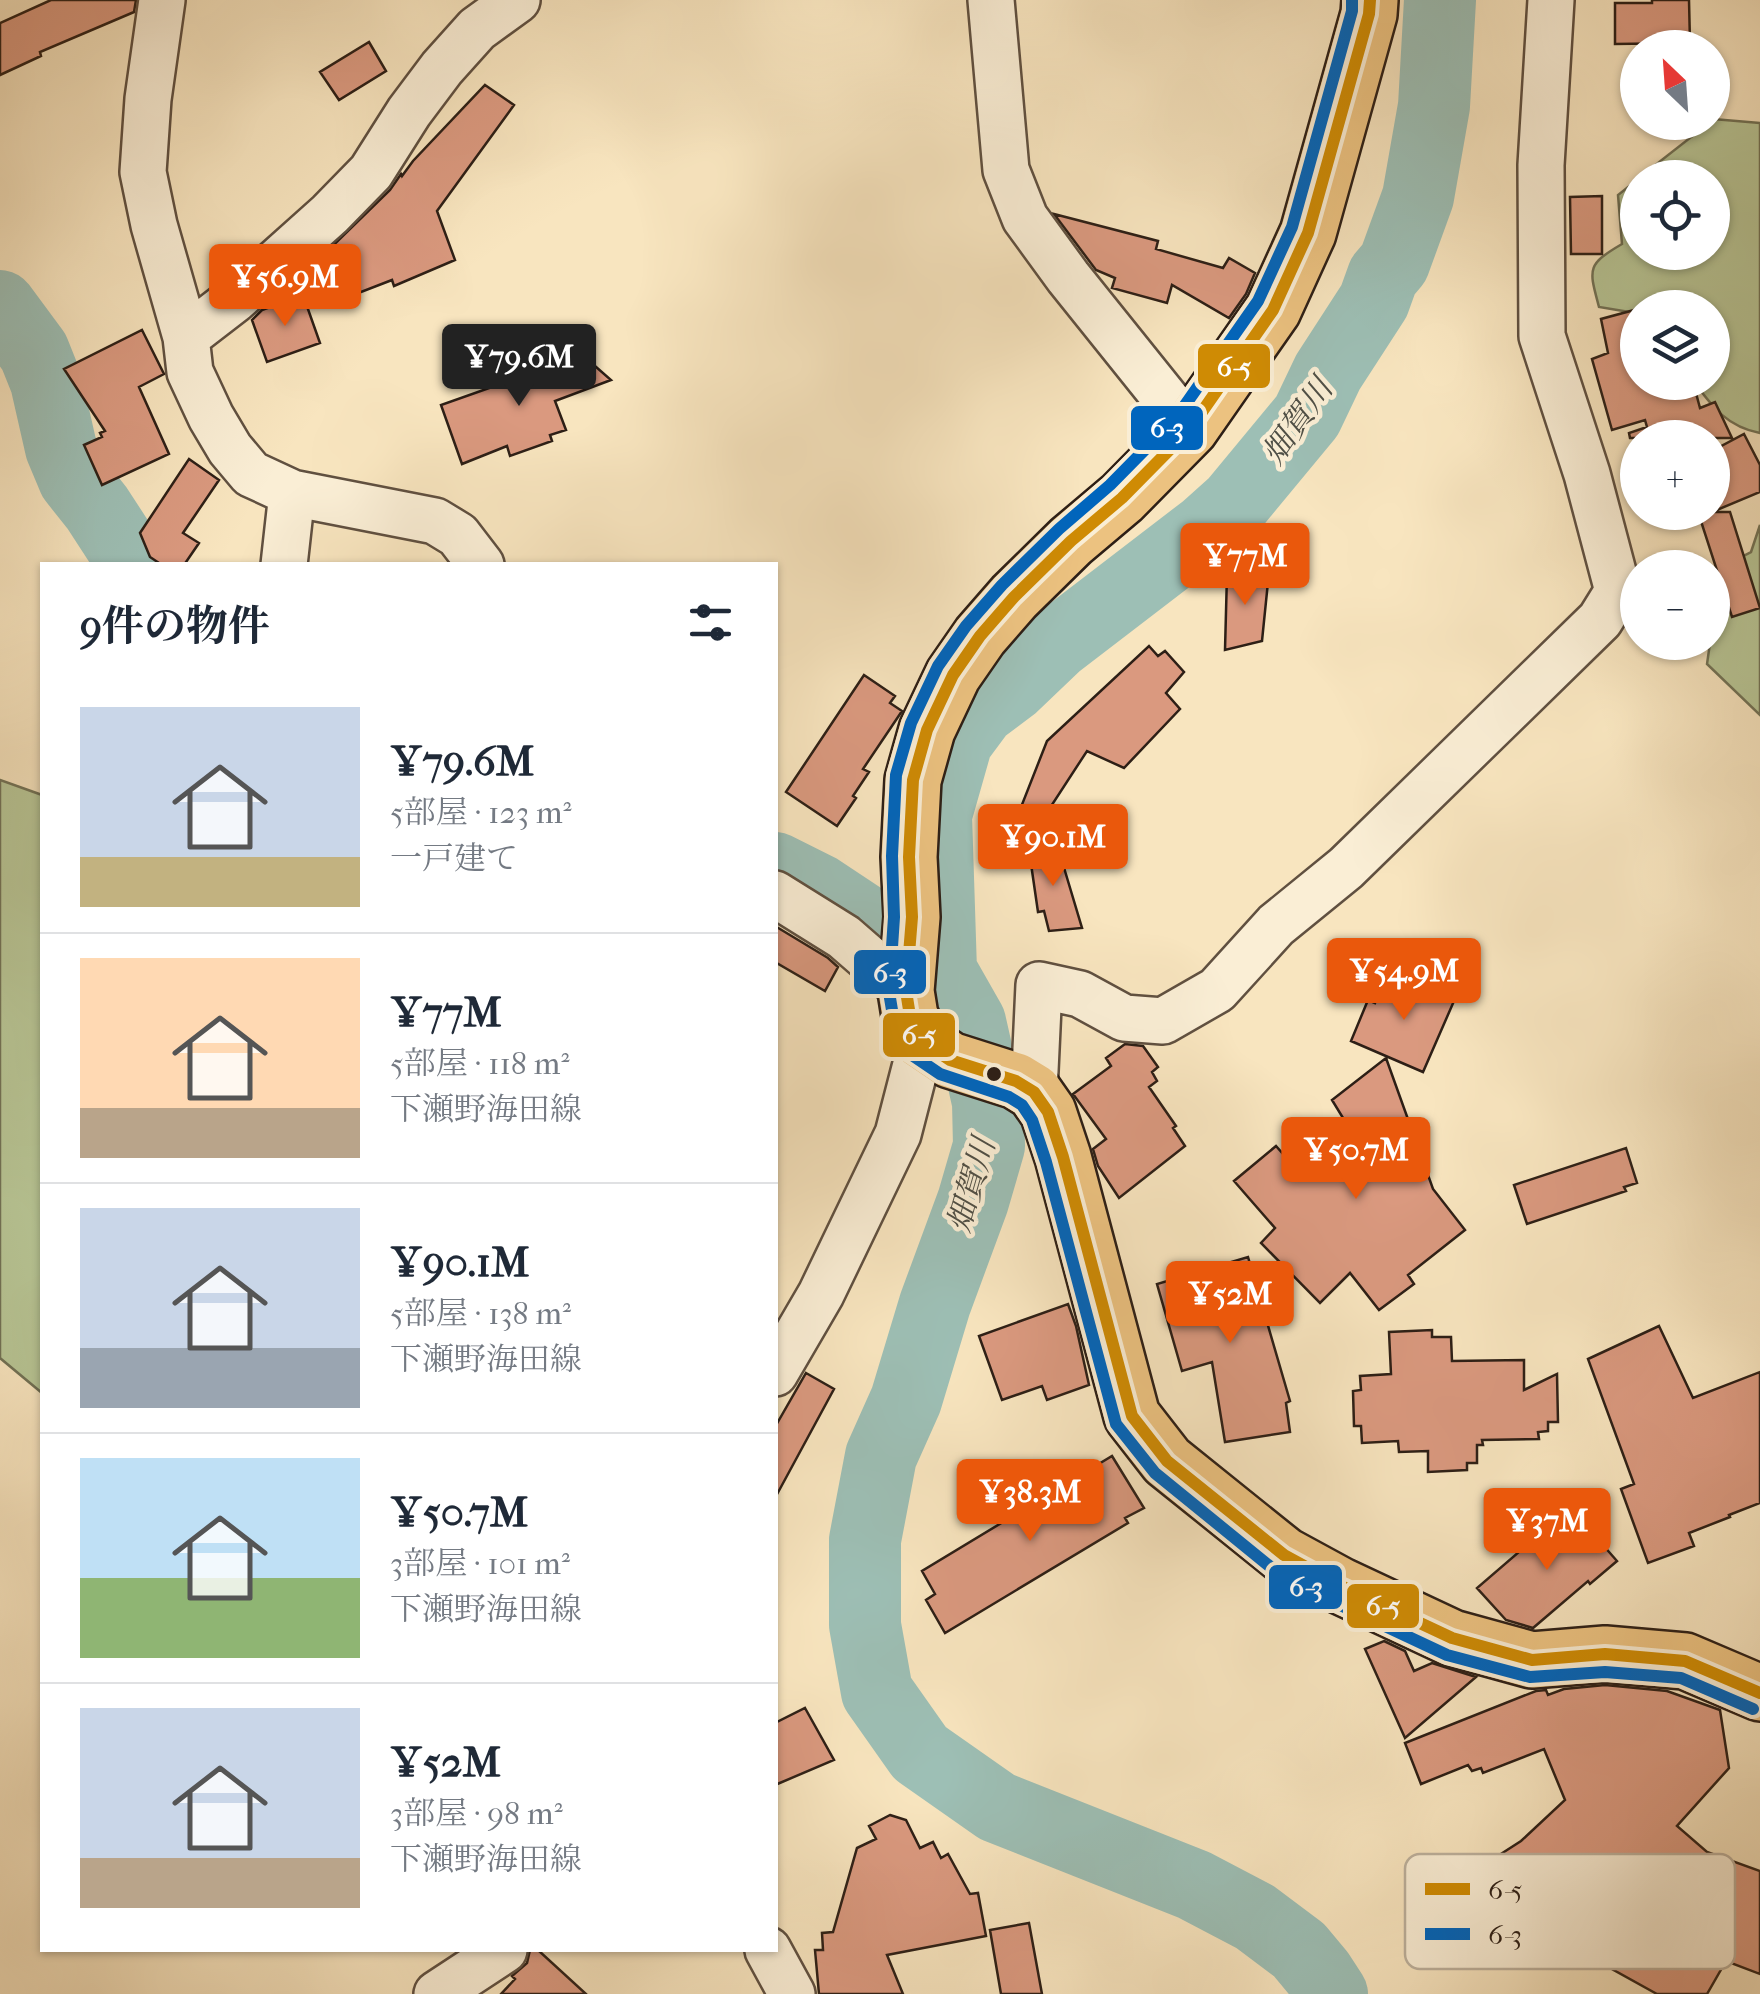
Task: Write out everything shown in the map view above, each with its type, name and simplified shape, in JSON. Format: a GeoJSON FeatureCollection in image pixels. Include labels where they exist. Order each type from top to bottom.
{"type":"FeatureCollection","features":[{"type":"Feature","properties":{"kind":"main road"},"geometry":{"type":"LineString","coordinates":[[1370,0],[1308,233],[1273,310],[1190,429],[1014,597],[980,636],[953,675],[926,730],[913,780],[909,857],[920,997],[1025,1086],[1048,1112],[1132,1416],[1166,1460],[1284,1555],[1452,1638],[1532,1660],[1605,1654],[1685,1661],[1760,1693]]}},
{"type":"Feature","properties":{"kind":"street"},"geometry":{"type":"LineString","coordinates":[[162,0],[148,99],[143,172],[186,337],[190,372],[211,417],[251,474],[292,493],[434,521],[458,535],[479,562]]}},
{"type":"Feature","properties":{"kind":"street"},"geometry":{"type":"LineString","coordinates":[[186,337],[234,300],[330,214],[370,172],[442,68],[477,29],[518,0]]}},
{"type":"Feature","properties":{"kind":"street"},"geometry":{"type":"LineString","coordinates":[[991,0],[1006,170],[1026,218],[1068,277],[1190,429]]}},
{"type":"Feature","properties":{"kind":"street"},"geometry":{"type":"LineString","coordinates":[[1025,1086],[1039,985],[1080,994],[1124,1018],[1163,1021],[1216,990],[1276,924],[1346,868],[1600,620],[1618,591],[1587,474],[1542,336],[1541,165],[1550,0]]}},
{"type":"Feature","properties":{"kind":"street"},"geometry":{"type":"LineString","coordinates":[[284,562],[292,493]]}},
{"type":"Feature","properties":{"kind":"street"},"geometry":{"type":"LineString","coordinates":[[778,896],[844,936],[920,997],[898,1134],[821,1294],[778,1369]]}},
{"type":"Feature","properties":{"kind":"street"},"geometry":{"type":"LineString","coordinates":[[437,1994],[501,1952]]}},
{"type":"Feature","properties":{"kind":"street"},"geometry":{"type":"LineString","coordinates":[[769,1952],[792,1994]]}},
{"type":"Feature","properties":{"kind":"green space"},"geometry":{"type":"Polygon","coordinates":[[[1730,120],[1760,123],[1760,433],[1739,426],[1707,400],[1730,400],[1730,290],[1620,290],[1620,310],[1599,307],[1593,269],[1602,257],[1620,245],[1620,270],[1730,270],[1730,160],[1662,160],[1687,140],[1730,140],[1730,120]]]}},
{"type":"Feature","properties":{"kind":"green space"},"geometry":{"type":"Polygon","coordinates":[[[1760,525],[1760,715],[1707,664],[1708,660],[1730,660],[1730,563],[1751,552],[1760,525]]]}},
{"type":"Feature","properties":{"kind":"green space"},"geometry":{"type":"Polygon","coordinates":[[[0,780],[40,794],[40,1391],[0,1358],[0,780]]]}},
{"type":"Feature","properties":{"kind":"building"},"geometry":{"type":"Polygon","coordinates":[[[51,0],[136,0],[134,12],[40,52],[41,56],[0,75],[0,23],[51,0]]]}},
{"type":"Feature","properties":{"kind":"building"},"geometry":{"type":"Polygon","coordinates":[[[1689,0],[1690,30],[1620,30],[1620,44],[1615,44],[1615,3],[1689,0]]]}},
{"type":"Feature","properties":{"kind":"building"},"geometry":{"type":"Polygon","coordinates":[[[369,42],[386,71],[339,100],[320,72],[369,42]]]}},
{"type":"Feature","properties":{"kind":"building"},"geometry":{"type":"Polygon","coordinates":[[[485,85],[514,105],[437,211],[455,260],[394,286],[392,280],[325,306],[310,268],[390,190],[485,85]]]}},
{"type":"Feature","properties":{"kind":"building"},"geometry":{"type":"Polygon","coordinates":[[[1602,196],[1602,254],[1571,254],[1570,197],[1602,196]]]}},
{"type":"Feature","properties":{"kind":"building"},"geometry":{"type":"Polygon","coordinates":[[[1054,214],[1158,241],[1156,249],[1223,268],[1229,258],[1255,273],[1229,318],[1172,285],[1167,303],[1112,288],[1115,278],[1096,270],[1054,214]]]}},
{"type":"Feature","properties":{"kind":"building"},"geometry":{"type":"Polygon","coordinates":[[[303,295],[320,343],[267,362],[252,320],[262,310],[303,295]]]}},
{"type":"Feature","properties":{"kind":"building"},"geometry":{"type":"Polygon","coordinates":[[[1620,314],[1620,400],[1698,400],[1700,408],[1715,402],[1724,420],[1620,420],[1620,428],[1612,430],[1592,359],[1608,353],[1601,319],[1620,314]]]}},
{"type":"Feature","properties":{"kind":"building"},"geometry":{"type":"Polygon","coordinates":[[[142,330],[164,374],[139,387],[169,454],[102,485],[84,445],[102,437],[100,433],[105,431],[64,369],[142,330]]]}},
{"type":"Feature","properties":{"kind":"building"},"geometry":{"type":"Polygon","coordinates":[[[579,352],[611,380],[555,401],[566,430],[550,435],[552,441],[510,456],[507,446],[462,464],[441,405],[579,352]]]}},
{"type":"Feature","properties":{"kind":"building"},"geometry":{"type":"Polygon","coordinates":[[[1744,434],[1760,465],[1760,492],[1730,504],[1730,441],[1744,434]]]}},
{"type":"Feature","properties":{"kind":"building"},"geometry":{"type":"Polygon","coordinates":[[[189,459],[219,480],[183,533],[199,543],[186,562],[158,562],[150,557],[140,533],[189,459]]]}},
{"type":"Feature","properties":{"kind":"building"},"geometry":{"type":"Polygon","coordinates":[[[1730,512],[1760,608],[1732,617],[1730,550],[1710,550],[1704,530],[1730,530],[1730,512]]]}},
{"type":"Feature","properties":{"kind":"building"},"geometry":{"type":"Polygon","coordinates":[[[1269,572],[1262,641],[1225,650],[1227,574],[1269,572]]]}},
{"type":"Feature","properties":{"kind":"building"},"geometry":{"type":"Polygon","coordinates":[[[1149,646],[1158,656],[1165,651],[1184,672],[1166,693],[1180,709],[1124,768],[1087,751],[1016,860],[1003,853],[1047,741],[1149,646]]]}},
{"type":"Feature","properties":{"kind":"building"},"geometry":{"type":"Polygon","coordinates":[[[864,675],[895,696],[890,703],[902,711],[863,769],[869,772],[837,826],[786,792],[864,675]]]}},
{"type":"Feature","properties":{"kind":"building"},"geometry":{"type":"Polygon","coordinates":[[[1056,841],[1082,928],[1049,931],[1044,911],[1038,912],[1029,850],[1056,841]]]}},
{"type":"Feature","properties":{"kind":"building"},"geometry":{"type":"Polygon","coordinates":[[[778,928],[838,967],[825,991],[778,964],[778,928]]]}},
{"type":"Feature","properties":{"kind":"building"},"geometry":{"type":"Polygon","coordinates":[[[1396,976],[1454,1001],[1423,1072],[1351,1041],[1368,1000],[1375,1003],[1384,983],[1392,986],[1396,976]]]}},
{"type":"Feature","properties":{"kind":"building"},"geometry":{"type":"Polygon","coordinates":[[[1125,1044],[1143,1046],[1158,1067],[1152,1072],[1157,1081],[1149,1087],[1185,1146],[1119,1198],[1098,1166],[1093,1149],[1106,1139],[1073,1094],[1111,1066],[1106,1058],[1125,1044]]]}},
{"type":"Feature","properties":{"kind":"building"},"geometry":{"type":"Polygon","coordinates":[[[1386,1058],[1433,1189],[1465,1230],[1408,1275],[1414,1284],[1379,1310],[1350,1273],[1320,1303],[1261,1243],[1275,1228],[1234,1181],[1276,1146],[1304,1178],[1359,1144],[1332,1100],[1386,1058]]]}},
{"type":"Feature","properties":{"kind":"building"},"geometry":{"type":"Polygon","coordinates":[[[1626,1148],[1637,1183],[1624,1187],[1626,1191],[1527,1224],[1514,1185],[1626,1148]]]}},
{"type":"Feature","properties":{"kind":"building"},"geometry":{"type":"Polygon","coordinates":[[[1248,1257],[1290,1401],[1286,1403],[1290,1432],[1225,1442],[1212,1362],[1182,1371],[1157,1284],[1248,1257]]]}},
{"type":"Feature","properties":{"kind":"building"},"geometry":{"type":"Polygon","coordinates":[[[1068,1304],[1089,1385],[1047,1400],[1042,1386],[1002,1400],[979,1336],[1068,1304]]]}},
{"type":"Feature","properties":{"kind":"building"},"geometry":{"type":"Polygon","coordinates":[[[1659,1326],[1693,1398],[1760,1372],[1760,1503],[1689,1533],[1694,1546],[1648,1563],[1621,1489],[1634,1484],[1588,1359],[1659,1326]]]}},
{"type":"Feature","properties":{"kind":"building"},"geometry":{"type":"Polygon","coordinates":[[[1432,1330],[1432,1337],[1451,1337],[1452,1361],[1524,1360],[1524,1390],[1557,1374],[1558,1422],[1548,1422],[1548,1431],[1538,1432],[1539,1439],[1482,1440],[1483,1445],[1477,1445],[1477,1463],[1467,1463],[1467,1470],[1428,1472],[1428,1451],[1399,1452],[1398,1441],[1362,1443],[1361,1426],[1354,1426],[1353,1391],[1361,1390],[1360,1376],[1391,1374],[1389,1332],[1432,1330]]]}},
{"type":"Feature","properties":{"kind":"building"},"geometry":{"type":"Polygon","coordinates":[[[806,1373],[834,1389],[778,1492],[778,1422],[806,1373]]]}},
{"type":"Feature","properties":{"kind":"building"},"geometry":{"type":"Polygon","coordinates":[[[1112,1456],[1144,1508],[1125,1518],[1128,1523],[945,1633],[926,1600],[935,1594],[922,1571],[1112,1456]]]}},
{"type":"Feature","properties":{"kind":"building"},"geometry":{"type":"Polygon","coordinates":[[[1563,1514],[1574,1527],[1581,1520],[1617,1561],[1533,1628],[1506,1620],[1477,1588],[1563,1514]]]}},
{"type":"Feature","properties":{"kind":"building"},"geometry":{"type":"Polygon","coordinates":[[[1384,1641],[1405,1651],[1414,1671],[1432,1663],[1476,1677],[1405,1738],[1365,1649],[1384,1641]]]}},
{"type":"Feature","properties":{"kind":"building"},"geometry":{"type":"Polygon","coordinates":[[[1605,1685],[1667,1691],[1720,1710],[1729,1768],[1677,1826],[1713,1854],[1501,1854],[1521,1841],[1565,1800],[1544,1749],[1483,1773],[1481,1768],[1472,1771],[1468,1765],[1421,1784],[1405,1743],[1536,1691],[1546,1690],[1548,1695],[1564,1689],[1605,1685]]]}},
{"type":"Feature","properties":{"kind":"building"},"geometry":{"type":"Polygon","coordinates":[[[805,1708],[834,1760],[778,1784],[778,1722],[805,1708]]]}},
{"type":"Feature","properties":{"kind":"building"},"geometry":{"type":"Polygon","coordinates":[[[890,1815],[906,1820],[920,1848],[933,1842],[941,1858],[948,1854],[970,1894],[978,1893],[986,1936],[887,1955],[903,1994],[819,1994],[815,1950],[823,1950],[822,1933],[833,1932],[857,1848],[876,1839],[869,1826],[890,1815]]]}},
{"type":"Feature","properties":{"kind":"building"},"geometry":{"type":"Polygon","coordinates":[[[1735,1862],[1760,1871],[1760,1974],[1735,1964],[1735,1862]]]}},
{"type":"Feature","properties":{"kind":"building"},"geometry":{"type":"Polygon","coordinates":[[[1029,1923],[1042,1994],[1001,1994],[990,1930],[1029,1923]]]}},
{"type":"Feature","properties":{"kind":"building"},"geometry":{"type":"Polygon","coordinates":[[[530,1952],[540,1952],[586,1994],[501,1994],[515,1979],[512,1976],[527,1963],[530,1952]]]}},
{"type":"Feature","properties":{"kind":"building"},"geometry":{"type":"Polygon","coordinates":[[[1612,1969],[1721,1969],[1707,1994],[1657,1994],[1612,1969]]]}},
{"type":"Feature","properties":{"kind":"waterway","name":"畑賀川"},"geometry":{"type":"LineString","coordinates":[[1332,1994],[1299,1950],[1255,1917],[1194,1885],[997,1807],[920,1753],[877,1692],[865,1625],[865,1540],[881,1456],[906,1400],[989,1146],[988,1102],[970,1022],[941,971],[936,815],[957,741],[980,710],[1056,644],[1235,503],[1307,416],[1328,372],[1394,263],[1418,197],[1434,106],[1440,0]]}},
{"type":"Feature","properties":{"kind":"waterway"},"geometry":{"type":"LineString","coordinates":[[0,306],[34,352],[46,382],[61,448],[74,479],[132,562]]}},
{"type":"Feature","properties":{"kind":"waterway"},"geometry":{"type":"LineString","coordinates":[[778,870],[819,890],[941,971]]}},
{"type":"Feature","properties":{"kind":"transit line","name":"6-3"},"geometry":{"type":"LineString","coordinates":[[1352,0],[1292,227],[1258,301],[1176,418],[1002,585],[966,626],[938,666],[911,723],[896,775],[889,992],[894,1022],[909,1053],[940,1074],[1022,1105],[1032,1120],[1046,1162],[1116,1424],[1155,1473],[1273,1569],[1447,1655],[1530,1677],[1605,1672],[1681,1678],[1753,1709]]}},
{"type":"Feature","properties":{"kind":"transit line","name":"6-5"},"geometry":{"type":"LineString","coordinates":[[1370,0],[1308,233],[1273,310],[1190,429],[1014,597],[980,636],[953,675],[927,730],[913,780],[909,857],[912,917],[906,991],[910,1016],[922,1041],[950,1060],[1016,1081],[1034,1092],[1048,1112],[1132,1416],[1167,1461],[1284,1555],[1452,1638],[1532,1660],[1605,1654],[1685,1661],[1760,1693]]}}]}
